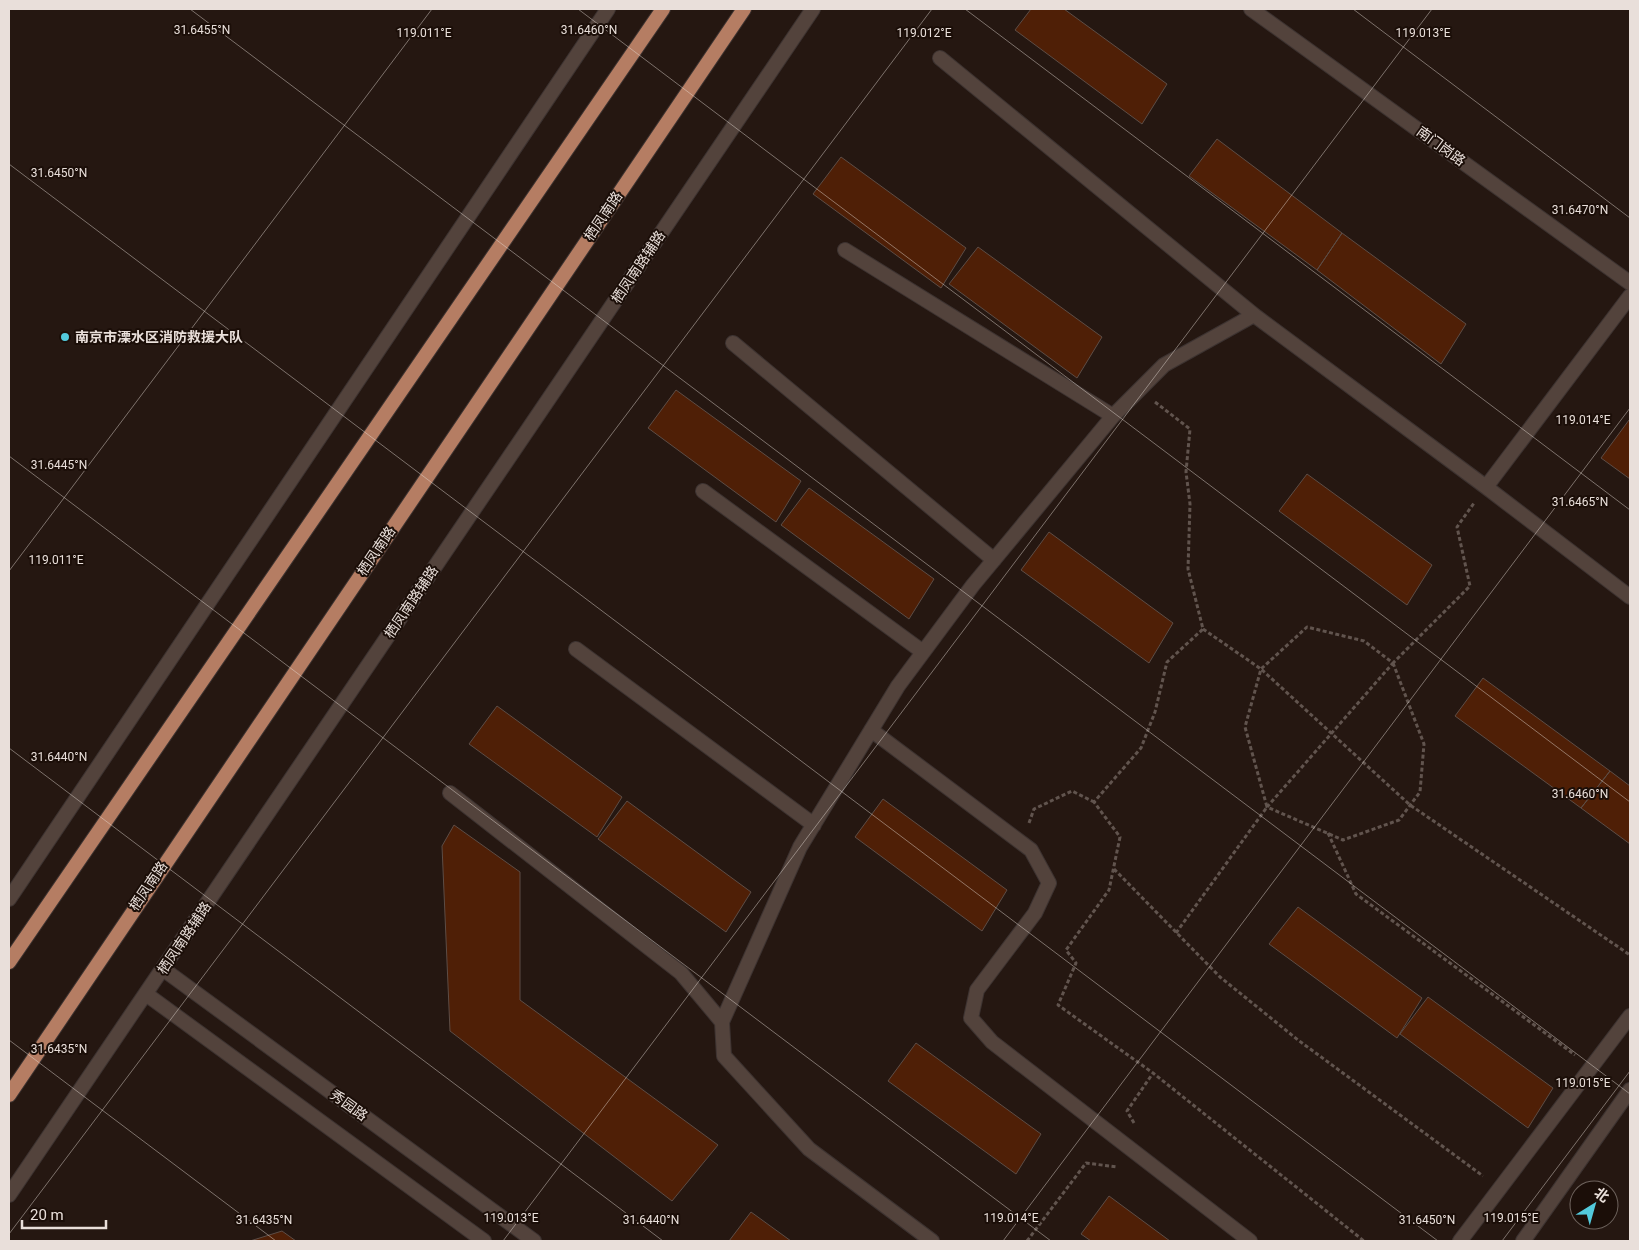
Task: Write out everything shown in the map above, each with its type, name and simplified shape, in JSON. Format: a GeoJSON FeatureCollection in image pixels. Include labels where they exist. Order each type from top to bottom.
{"type":"FeatureCollection","features":[{"type":"Feature","properties":{"kind":"main road"},"geometry":{"type":"LineString","coordinates":[[9,962],[663,9]]}},
{"type":"Feature","properties":{"kind":"main road","name":"栖凤南路"},"geometry":{"type":"LineString","coordinates":[[9,1095],[138,900],[744,9]]}},
{"type":"Feature","properties":{"kind":"street"},"geometry":{"type":"LineString","coordinates":[[9,899],[608,9]]}},
{"type":"Feature","properties":{"kind":"street","name":"栖凤南路辅路"},"geometry":{"type":"LineString","coordinates":[[9,1195],[813,9]]}},
{"type":"Feature","properties":{"kind":"street","name":"南门岗路"},"geometry":{"type":"LineString","coordinates":[[1251,9],[1630,283]]}},
{"type":"Feature","properties":{"kind":"street"},"geometry":{"type":"LineString","coordinates":[[940,58],[1254,315],[1486,487],[1630,597]]}},
{"type":"Feature","properties":{"kind":"street"},"geometry":{"type":"LineString","coordinates":[[844,250],[1113,416]]}},
{"type":"Feature","properties":{"kind":"street"},"geometry":{"type":"LineString","coordinates":[[1486,487],[1630,296]]}},
{"type":"Feature","properties":{"kind":"street"},"geometry":{"type":"LineString","coordinates":[[932,1241],[809,1149],[724,1056],[722,1022],[800,847],[898,686],[923,652],[994,560],[1113,416],[1164,365],[1254,315]]}},
{"type":"Feature","properties":{"kind":"street"},"geometry":{"type":"LineString","coordinates":[[733,343],[994,560]]}},
{"type":"Feature","properties":{"kind":"street"},"geometry":{"type":"LineString","coordinates":[[703,491],[923,652]]}},
{"type":"Feature","properties":{"kind":"street"},"geometry":{"type":"LineString","coordinates":[[576,649],[814,825]]}},
{"type":"Feature","properties":{"kind":"street"},"geometry":{"type":"LineString","coordinates":[[871,730],[1032,850],[1049,883],[1035,913],[977,990],[971,1018],[992,1042],[1250,1241]]}},
{"type":"Feature","properties":{"kind":"street"},"geometry":{"type":"LineString","coordinates":[[450,793],[681,973],[722,1022]]}},
{"type":"Feature","properties":{"kind":"street"},"geometry":{"type":"LineString","coordinates":[[9,873],[18,886]]}},
{"type":"Feature","properties":{"kind":"street","name":"秀园路"},"geometry":{"type":"LineString","coordinates":[[163,969],[534,1241]]}},
{"type":"Feature","properties":{"kind":"street"},"geometry":{"type":"LineString","coordinates":[[146,994],[484,1241]]}},
{"type":"Feature","properties":{"kind":"street"},"geometry":{"type":"LineString","coordinates":[[1460,1241],[1630,1016]]}},
{"type":"Feature","properties":{"kind":"street"},"geometry":{"type":"LineString","coordinates":[[1523,1241],[1630,1090]]}},
{"type":"Feature","properties":{"kind":"path"},"geometry":{"type":"LineString","coordinates":[[1139,390],[1190,429],[1186,472],[1190,504],[1188,569],[1203,629],[1261,669],[1410,805],[1630,955]]}},
{"type":"Feature","properties":{"kind":"path"},"geometry":{"type":"LineString","coordinates":[[1176,933],[1267,807],[1393,663],[1470,586],[1457,527],[1486,487]]}},
{"type":"Feature","properties":{"kind":"path"},"geometry":{"type":"LineString","coordinates":[[1307,627],[1364,641],[1393,663],[1424,744],[1420,792],[1399,820],[1344,840],[1267,807],[1245,727],[1261,669],[1307,627]]}},
{"type":"Feature","properties":{"kind":"path"},"geometry":{"type":"LineString","coordinates":[[1094,802],[1141,748],[1155,712],[1167,662],[1203,629]]}},
{"type":"Feature","properties":{"kind":"path"},"geometry":{"type":"LineString","coordinates":[[1022,843],[1034,809],[1072,791],[1094,802],[1120,837],[1109,890],[1066,950],[1076,963],[1058,1005],[1154,1073],[1364,1241]]}},
{"type":"Feature","properties":{"kind":"path"},"geometry":{"type":"LineString","coordinates":[[1328,833],[1356,894],[1592,1067]]}},
{"type":"Feature","properties":{"kind":"path"},"geometry":{"type":"LineString","coordinates":[[1113,869],[1220,977],[1298,1040],[1501,1189]]}},
{"type":"Feature","properties":{"kind":"path"},"geometry":{"type":"LineString","coordinates":[[1026,1241],[1086,1163],[1123,1167],[1146,1142],[1127,1111],[1154,1073]]}},
{"type":"Feature","properties":{"kind":"building"},"geometry":{"type":"Polygon","coordinates":[[[1031,9],[1064,9],[1167,84],[1142,124],[1015,30],[1031,9]]]}},
{"type":"Feature","properties":{"kind":"building"},"geometry":{"type":"Polygon","coordinates":[[[1217,139],[1342,233],[1317,270],[1189,176],[1217,139]]]}},
{"type":"Feature","properties":{"kind":"building"},"geometry":{"type":"Polygon","coordinates":[[[841,157],[966,248],[941,288],[813,194],[841,157]]]}},
{"type":"Feature","properties":{"kind":"building"},"geometry":{"type":"Polygon","coordinates":[[[1342,233],[1466,324],[1441,364],[1317,270],[1342,233]]]}},
{"type":"Feature","properties":{"kind":"building"},"geometry":{"type":"Polygon","coordinates":[[[978,247],[1102,337],[1077,378],[949,284],[978,247]]]}},
{"type":"Feature","properties":{"kind":"building"},"geometry":{"type":"Polygon","coordinates":[[[676,390],[801,481],[776,522],[648,428],[676,390]]]}},
{"type":"Feature","properties":{"kind":"building"},"geometry":{"type":"Polygon","coordinates":[[[1630,421],[1630,479],[1601,458],[1630,421]]]}},
{"type":"Feature","properties":{"kind":"building"},"geometry":{"type":"Polygon","coordinates":[[[1307,474],[1432,565],[1407,605],[1279,511],[1307,474]]]}},
{"type":"Feature","properties":{"kind":"building"},"geometry":{"type":"Polygon","coordinates":[[[809,488],[934,579],[909,619],[781,525],[809,488]]]}},
{"type":"Feature","properties":{"kind":"building"},"geometry":{"type":"Polygon","coordinates":[[[1049,532],[1173,623],[1149,663],[1021,570],[1049,532]]]}},
{"type":"Feature","properties":{"kind":"building"},"geometry":{"type":"Polygon","coordinates":[[[1483,678],[1610,771],[1581,808],[1455,716],[1483,678]]]}},
{"type":"Feature","properties":{"kind":"building"},"geometry":{"type":"Polygon","coordinates":[[[497,706],[622,797],[597,837],[469,744],[497,706]]]}},
{"type":"Feature","properties":{"kind":"building"},"geometry":{"type":"Polygon","coordinates":[[[1610,771],[1630,786],[1630,844],[1581,808],[1610,771]]]}},
{"type":"Feature","properties":{"kind":"building"},"geometry":{"type":"Polygon","coordinates":[[[883,799],[1007,890],[982,931],[855,837],[883,799]]]}},
{"type":"Feature","properties":{"kind":"building"},"geometry":{"type":"Polygon","coordinates":[[[627,801],[751,892],[726,932],[598,839],[627,801]]]}},
{"type":"Feature","properties":{"kind":"building"},"geometry":{"type":"Polygon","coordinates":[[[454,825],[520,872],[520,1000],[718,1145],[672,1201],[450,1031],[442,846],[454,825]]]}},
{"type":"Feature","properties":{"kind":"building"},"geometry":{"type":"Polygon","coordinates":[[[1298,907],[1422,998],[1397,1038],[1269,944],[1298,907]]]}},
{"type":"Feature","properties":{"kind":"building"},"geometry":{"type":"Polygon","coordinates":[[[1428,997],[1553,1088],[1528,1128],[1400,1034],[1428,997]]]}},
{"type":"Feature","properties":{"kind":"building"},"geometry":{"type":"Polygon","coordinates":[[[916,1043],[1041,1134],[1016,1174],[888,1081],[916,1043]]]}},
{"type":"Feature","properties":{"kind":"building"},"geometry":{"type":"Polygon","coordinates":[[[1109,1196],[1170,1241],[1091,1241],[1081,1234],[1109,1196]]]}},
{"type":"Feature","properties":{"kind":"building"},"geometry":{"type":"Polygon","coordinates":[[[751,1212],[791,1241],[729,1241],[751,1212]]]}},
{"type":"Feature","properties":{"kind":"building"},"geometry":{"type":"Polygon","coordinates":[[[282,1231],[296,1241],[250,1241],[282,1231]]]}},
{"type":"Feature","properties":{"kind":"place","name":"南京市溧水区消防救援大队"},"geometry":{"type":"Point","coordinates":[65,337]}}]}
